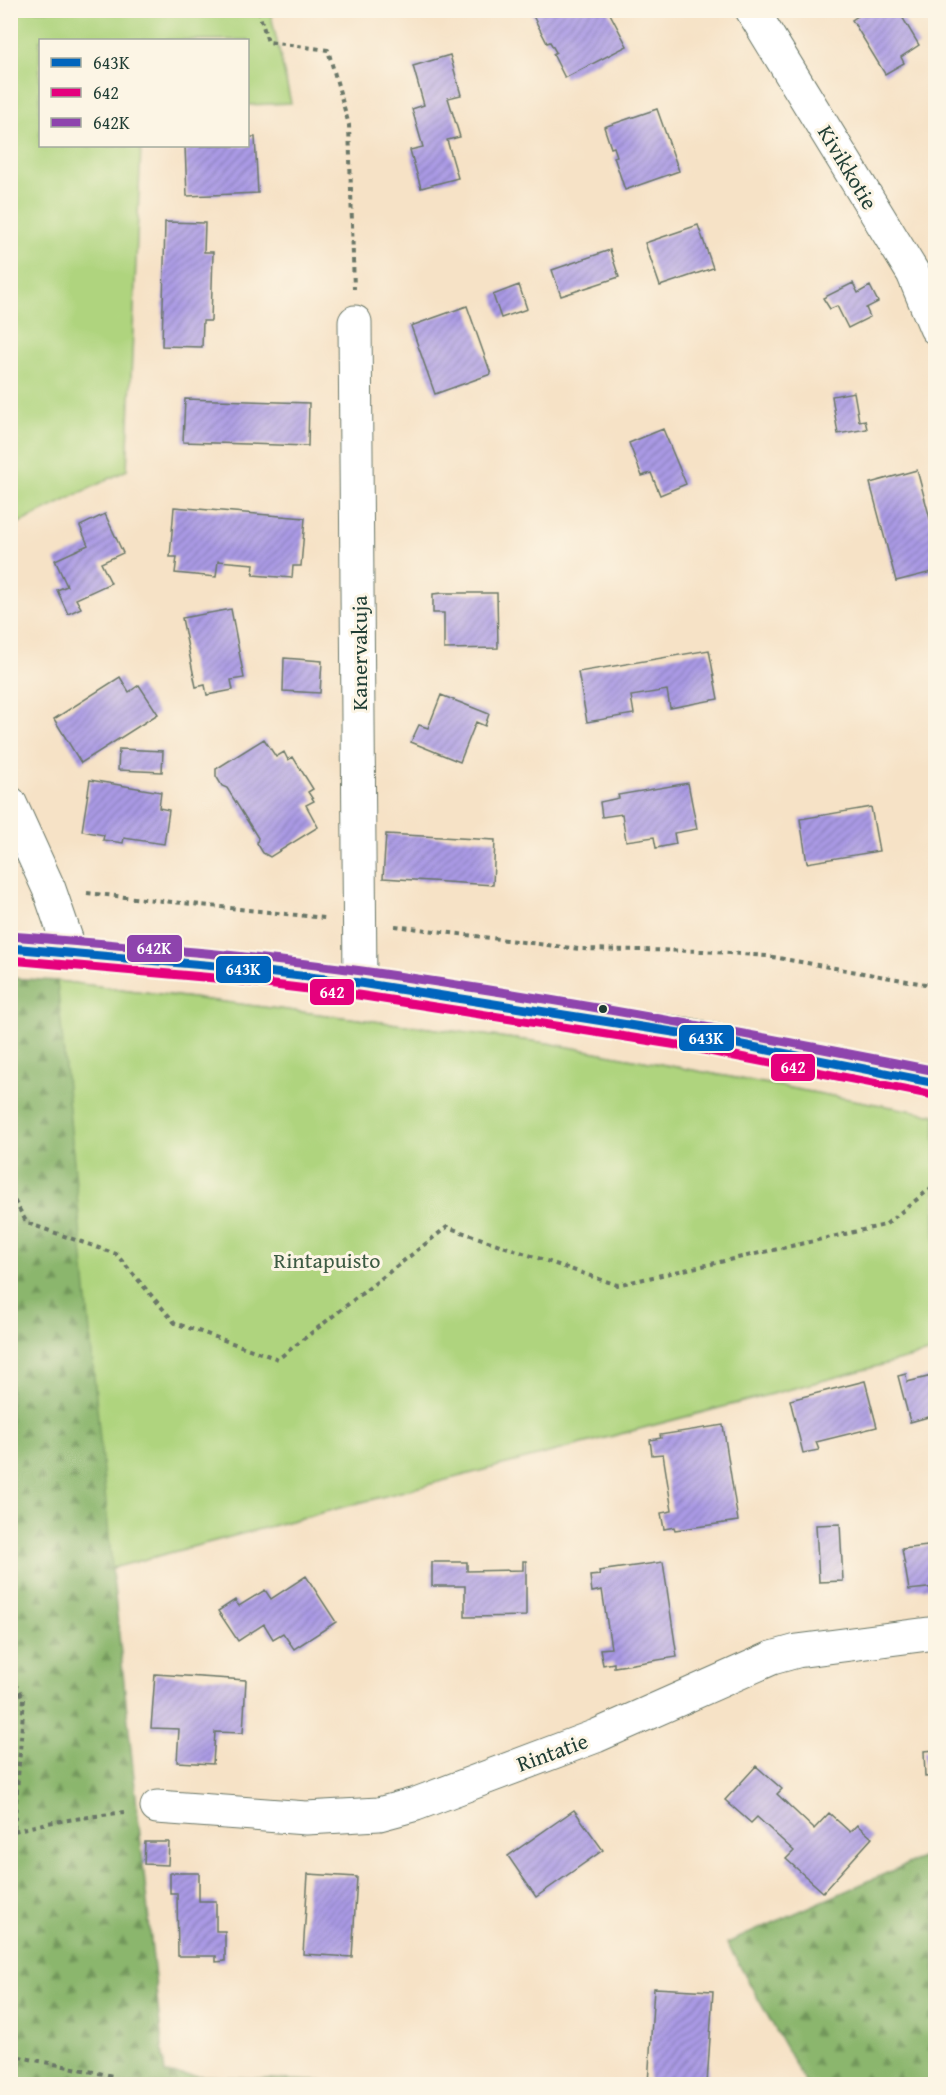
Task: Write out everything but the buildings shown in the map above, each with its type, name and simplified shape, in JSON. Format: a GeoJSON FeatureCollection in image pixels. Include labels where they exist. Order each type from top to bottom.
{"type":"FeatureCollection","features":[{"type":"Feature","properties":{"kind":"street","name":"Kivikkotie"},"geometry":{"type":"LineString","coordinates":[[752,10],[913,273],[936,328]]}},
{"type":"Feature","properties":{"kind":"street","name":"Kanervakuja"},"geometry":{"type":"LineString","coordinates":[[355,322],[360,983]]}},
{"type":"Feature","properties":{"kind":"street"},"geometry":{"type":"LineString","coordinates":[[10,803],[49,889],[71,953]]}},
{"type":"Feature","properties":{"kind":"street"},"geometry":{"type":"LineString","coordinates":[[10,948],[216,966],[360,983],[686,1034],[936,1083]]}},
{"type":"Feature","properties":{"kind":"street","name":"Rintatie"},"geometry":{"type":"LineString","coordinates":[[157,1807],[306,1818],[379,1814],[416,1804],[596,1736],[772,1658],[797,1652],[936,1633]]}},
{"type":"Feature","properties":{"kind":"path"},"geometry":{"type":"LineString","coordinates":[[258,10],[268,42],[328,50],[349,125],[355,322]]}},
{"type":"Feature","properties":{"kind":"path"},"geometry":{"type":"LineString","coordinates":[[49,889],[360,921],[579,949],[703,951],[767,956],[936,986]]}},
{"type":"Feature","properties":{"kind":"path"},"geometry":{"type":"LineString","coordinates":[[10,1192],[27,1223],[116,1254],[176,1323],[278,1359],[447,1227],[617,1285],[885,1226],[936,1185]]}},
{"type":"Feature","properties":{"kind":"path"},"geometry":{"type":"LineString","coordinates":[[10,1676],[24,1698],[14,1831],[10,1838]]}},
{"type":"Feature","properties":{"kind":"path"},"geometry":{"type":"LineString","coordinates":[[14,1831],[47,1823],[157,1807]]}},
{"type":"Feature","properties":{"kind":"path"},"geometry":{"type":"LineString","coordinates":[[10,2055],[113,2076],[120,2085]]}},
{"type":"Feature","properties":{"kind":"green space"},"geometry":{"type":"Polygon","coordinates":[[[11,10],[270,11],[291,103],[249,105],[249,39],[39,39],[39,147],[141,147],[127,470],[11,527],[11,10]]]}},
{"type":"Feature","properties":{"kind":"green space","name":"Rintapuisto"},"geometry":{"type":"Polygon","coordinates":[[[10,978],[57,981],[547,1043],[935,1115],[935,1351],[112,1568],[165,2074],[376,2084],[11,2084],[10,978]]]}},
{"type":"Feature","properties":{"kind":"green space","name":"Rintapuisto"},"geometry":{"type":"Polygon","coordinates":[[[57,981],[547,1043],[935,1115],[935,1351],[112,1568],[57,981]]]}},
{"type":"Feature","properties":{"kind":"green space"},"geometry":{"type":"Polygon","coordinates":[[[935,1852],[935,2084],[806,2084],[727,1943],[935,1852]]]}},
{"type":"Feature","properties":{"kind":"transit line","name":"642K"},"geometry":{"type":"LineString","coordinates":[[11,936],[274,960],[434,981],[649,1017],[936,1071]]}},
{"type":"Feature","properties":{"kind":"transit line","name":"643K"},"geometry":{"type":"LineString","coordinates":[[10,948],[216,966],[360,983],[686,1034],[936,1083]]}},
{"type":"Feature","properties":{"kind":"transit line","name":"642"},"geometry":{"type":"LineString","coordinates":[[10,960],[215,978],[358,995],[684,1046],[934,1095]]}}]}
